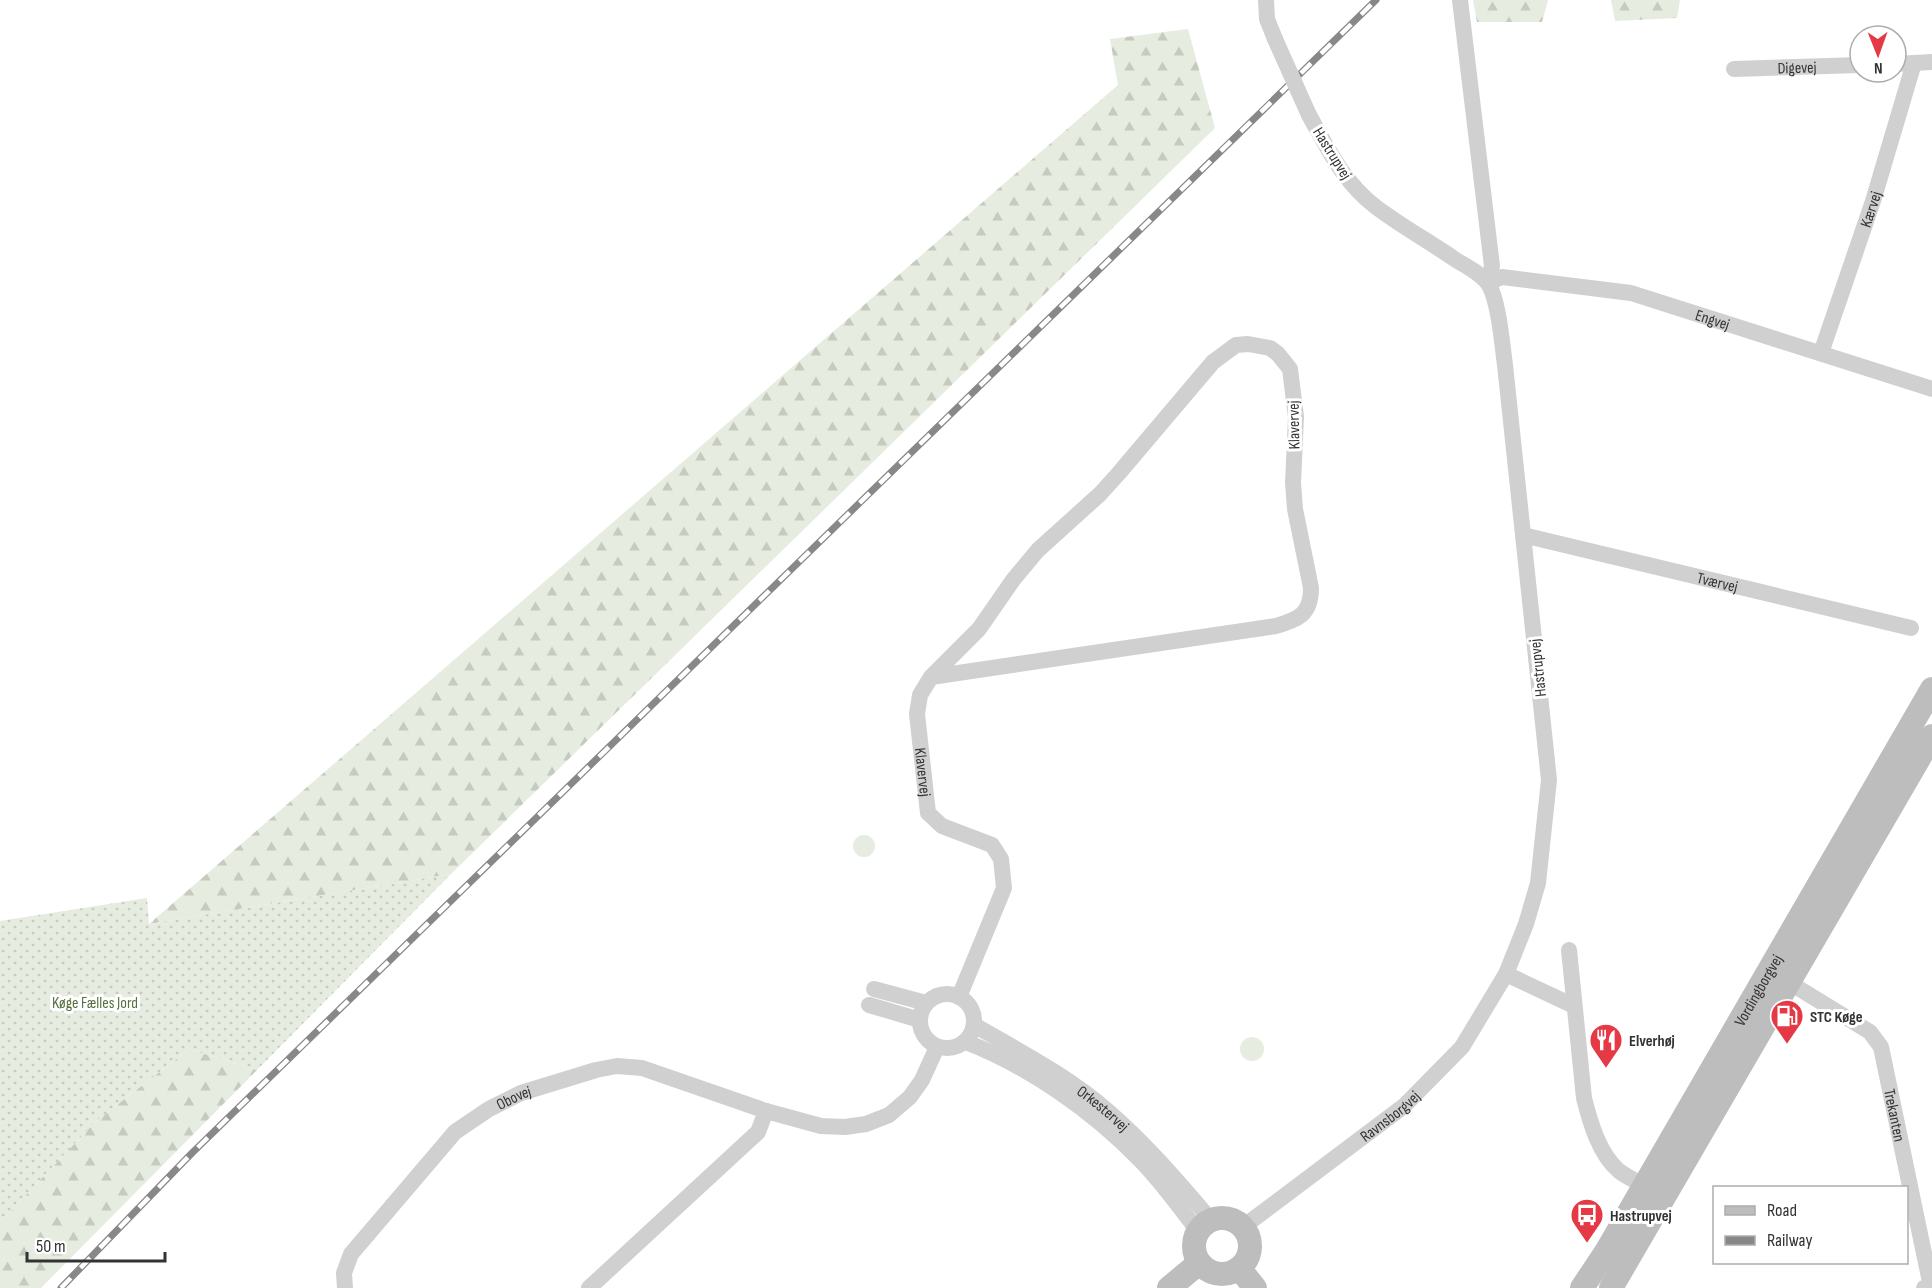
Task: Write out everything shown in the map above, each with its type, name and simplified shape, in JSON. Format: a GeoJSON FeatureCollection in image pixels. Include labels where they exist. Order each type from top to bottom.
{"type":"FeatureCollection","features":[{"type":"Feature","properties":{"kind":"main road","name":"Vordingborgvej"},"geometry":{"type":"LineString","coordinates":[[1582,1288],[1644,1186],[1932,689]]}},
{"type":"Feature","properties":{"kind":"main road","name":"Vordingborgvej"},"geometry":{"type":"LineString","coordinates":[[1612,1288],[1932,736]]}},
{"type":"Feature","properties":{"kind":"main road"},"geometry":{"type":"LineString","coordinates":[[1227,1218],[1243,1227],[1249,1240],[1250,1251],[1239,1268],[1228,1273],[1217,1273],[1206,1269],[1199,1263],[1194,1246],[1204,1225],[1227,1218]]}},
{"type":"Feature","properties":{"kind":"main road"},"geometry":{"type":"LineString","coordinates":[[1169,1288],[1199,1263]]}},
{"type":"Feature","properties":{"kind":"main road"},"geometry":{"type":"LineString","coordinates":[[1239,1268],[1255,1288]]}},
{"type":"Feature","properties":{"kind":"street","name":"Hastrupvej"},"geometry":{"type":"LineString","coordinates":[[1266,0],[1267,19],[1275,39],[1310,115],[1338,167],[1362,195],[1377,208],[1470,268],[1488,283],[1495,303],[1502,340],[1549,780],[1538,883],[1526,924],[1506,974]]}},
{"type":"Feature","properties":{"kind":"street","name":"Hastrupvej"},"geometry":{"type":"LineString","coordinates":[[1460,0],[1492,266],[1488,283]]}},
{"type":"Feature","properties":{"kind":"street"},"geometry":{"type":"LineString","coordinates":[[1908,63],[1932,62]]}},
{"type":"Feature","properties":{"kind":"street","name":"Kærvej"},"geometry":{"type":"LineString","coordinates":[[1821,353],[1873,201],[1914,63]]}},
{"type":"Feature","properties":{"kind":"street","name":"Digevej"},"geometry":{"type":"LineString","coordinates":[[1734,69],[1848,65]]}},
{"type":"Feature","properties":{"kind":"street","name":"Engvej"},"geometry":{"type":"LineString","coordinates":[[1488,283],[1502,277],[1631,293],[1932,389]]}},
{"type":"Feature","properties":{"kind":"street","name":"Klavervej"},"geometry":{"type":"LineString","coordinates":[[931,677],[1275,626],[1304,614],[1311,598],[1311,588],[1295,509],[1293,483],[1296,417],[1290,369],[1278,354],[1270,348],[1248,344],[1236,345],[1213,362],[1119,473],[1038,550],[1013,580],[979,629],[931,677],[920,695],[917,714],[928,813],[942,826],[992,845],[1001,859],[1004,888],[959,997]]}},
{"type":"Feature","properties":{"kind":"street","name":"Tværvej"},"geometry":{"type":"LineString","coordinates":[[1523,535],[1911,628]]}},
{"type":"Feature","properties":{"kind":"street"},"geometry":{"type":"LineString","coordinates":[[1569,950],[1584,1098],[1588,1116],[1603,1151],[1618,1170],[1644,1186]]}},
{"type":"Feature","properties":{"kind":"street"},"geometry":{"type":"LineString","coordinates":[[1506,974],[1574,1006]]}},
{"type":"Feature","properties":{"kind":"street","name":"Ravnsborgvej"},"geometry":{"type":"LineString","coordinates":[[1243,1227],[1404,1106],[1462,1047],[1506,974]]}},
{"type":"Feature","properties":{"kind":"street","name":"Trekanten"},"geometry":{"type":"LineString","coordinates":[[1790,983],[1870,1032],[1881,1047],[1931,1287],[1924,1288]]}},
{"type":"Feature","properties":{"kind":"street"},"geometry":{"type":"LineString","coordinates":[[945,994],[959,997],[970,1007],[974,1024],[973,1031],[966,1042],[953,1048],[937,1047],[923,1035],[920,1020],[926,1003],[945,994]]}},
{"type":"Feature","properties":{"kind":"street"},"geometry":{"type":"LineString","coordinates":[[920,1020],[871,997],[926,1003]]}},
{"type":"Feature","properties":{"kind":"street","name":"Orkestervej"},"geometry":{"type":"LineString","coordinates":[[974,1024],[1013,1045],[1108,1111],[1152,1152],[1204,1225]]}},
{"type":"Feature","properties":{"kind":"street","name":"Orkestervej"},"geometry":{"type":"LineString","coordinates":[[966,1042],[1004,1059],[1050,1087],[1097,1122],[1140,1160],[1204,1225]]}},
{"type":"Feature","properties":{"kind":"street","name":"Obovej"},"geometry":{"type":"LineString","coordinates":[[345,1288],[344,1273],[351,1254],[456,1132],[489,1108],[521,1094],[596,1070],[617,1066],[642,1068],[766,1111],[821,1126],[845,1127],[866,1124],[889,1115],[910,1098],[922,1080],[937,1047]]}},
{"type":"Feature","properties":{"kind":"street"},"geometry":{"type":"LineString","coordinates":[[589,1288],[758,1132],[766,1111]]}},
{"type":"Feature","properties":{"kind":"green space"},"geometry":{"type":"Polygon","coordinates":[[[1473,0],[1548,0],[1542,22],[1477,22],[1473,0]]]}},
{"type":"Feature","properties":{"kind":"green space"},"geometry":{"type":"Polygon","coordinates":[[[1611,0],[1680,0],[1677,18],[1615,21],[1611,0]]]}},
{"type":"Feature","properties":{"kind":"green space"},"geometry":{"type":"Polygon","coordinates":[[[1188,29],[1215,128],[451,874],[149,924],[1118,85],[1110,39],[1188,29]]]}},
{"type":"Feature","properties":{"kind":"green space"},"geometry":{"type":"Polygon","coordinates":[[[864,835],[872,838],[875,846],[872,854],[864,857],[856,854],[853,846],[856,838],[864,835]]]}},
{"type":"Feature","properties":{"kind":"green space","name":"Køge Fælles Jord"},"geometry":{"type":"Polygon","coordinates":[[[451,874],[257,1070],[189,1049],[96,1121],[0,1222],[0,921],[147,898],[149,924],[451,874]]]}},
{"type":"Feature","properties":{"kind":"green space"},"geometry":{"type":"Polygon","coordinates":[[[1252,1037],[1260,1041],[1264,1049],[1260,1057],[1252,1061],[1244,1057],[1240,1049],[1244,1041],[1252,1037]]]}},
{"type":"Feature","properties":{"kind":"green space"},"geometry":{"type":"Polygon","coordinates":[[[189,1049],[257,1070],[41,1288],[0,1288],[0,1222],[96,1121],[189,1049]]]}},
{"type":"Feature","properties":{"kind":"railway"},"geometry":{"type":"LineString","coordinates":[[61,1288],[192,1153],[1376,0]]}},
{"type":"Feature","properties":{"kind":"place","name":"STC Køge"},"geometry":{"type":"Point","coordinates":[1787,1045]}},
{"type":"Feature","properties":{"kind":"place","name":"Elverhøj"},"geometry":{"type":"Point","coordinates":[1606,1069]}},
{"type":"Feature","properties":{"kind":"place","name":"Hastrupvej"},"geometry":{"type":"Point","coordinates":[1587,1244]}}]}
